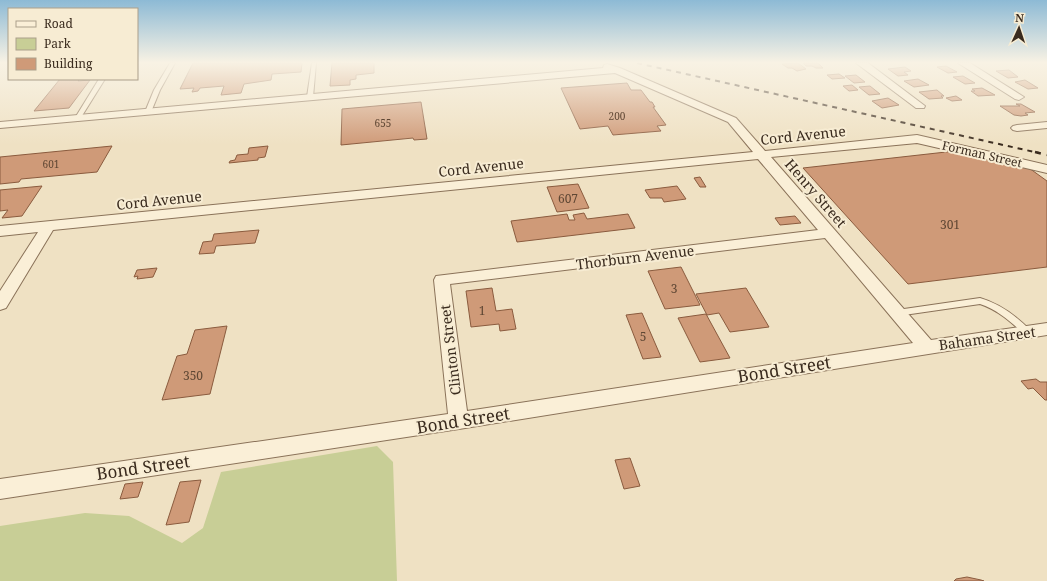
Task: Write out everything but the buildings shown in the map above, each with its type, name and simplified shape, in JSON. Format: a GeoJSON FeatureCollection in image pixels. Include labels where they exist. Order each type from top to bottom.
{"type":"FeatureCollection","features":[{"type":"Feature","properties":{"kind":"street"},"geometry":{"type":"LineString","coordinates":[[0,125],[388,90]]}},
{"type":"Feature","properties":{"kind":"street","name":"Henry Street"},"geometry":{"type":"LineString","coordinates":[[663,90],[732,120],[926,347]]}},
{"type":"Feature","properties":{"kind":"street"},"geometry":{"type":"LineString","coordinates":[[898,90],[920,106]]}},
{"type":"Feature","properties":{"kind":"street"},"geometry":{"type":"LineString","coordinates":[[1008,90],[1019,97]]}},
{"type":"Feature","properties":{"kind":"street"},"geometry":{"type":"LineString","coordinates":[[1017,128],[1047,125]]}},
{"type":"Feature","properties":{"kind":"street","name":"Cord Avenue"},"geometry":{"type":"LineString","coordinates":[[48,227],[917,139]]}},
{"type":"Feature","properties":{"kind":"street","name":"Forman Street"},"geometry":{"type":"LineString","coordinates":[[917,139],[1047,169]]}},
{"type":"Feature","properties":{"kind":"street"},"geometry":{"type":"LineString","coordinates":[[0,231],[48,227]]}},
{"type":"Feature","properties":{"kind":"street"},"geometry":{"type":"LineString","coordinates":[[0,304],[48,227]]}},
{"type":"Feature","properties":{"kind":"street","name":"Thorburn Avenue"},"geometry":{"type":"LineString","coordinates":[[442,280],[829,233]]}},
{"type":"Feature","properties":{"kind":"street","name":"Clinton Street"},"geometry":{"type":"LineString","coordinates":[[442,280],[459,421]]}},
{"type":"Feature","properties":{"kind":"street","name":"Bahama Street"},"geometry":{"type":"LineString","coordinates":[[926,347],[1047,329]]}},
{"type":"Feature","properties":{"kind":"street","name":"Bond Street"},"geometry":{"type":"LineString","coordinates":[[0,489],[459,421],[926,347]]}},
{"type":"Feature","properties":{"kind":"lane"},"geometry":{"type":"LineString","coordinates":[[78,118],[95,90]]}},
{"type":"Feature","properties":{"kind":"lane"},"geometry":{"type":"LineString","coordinates":[[148,112],[157,90]]}},
{"type":"Feature","properties":{"kind":"lane"},"geometry":{"type":"LineString","coordinates":[[310,97],[311,90]]}},
{"type":"Feature","properties":{"kind":"lane"},"geometry":{"type":"LineString","coordinates":[[898,313],[980,301],[992,304],[1004,310],[1027,332]]}},
{"type":"Feature","properties":{"kind":"green space"},"geometry":{"type":"Polygon","coordinates":[[[377,446],[393,462],[397,581],[0,581],[0,526],[85,513],[129,516],[182,543],[203,528],[221,472],[377,446]]]}},
{"type":"Feature","properties":{"kind":"railway"},"geometry":{"type":"LineString","coordinates":[[758,90],[1039,153]]}},
{"type":"Feature","properties":{"kind":"railway"},"geometry":{"type":"LineString","coordinates":[[1035,152],[1039,153]]}},
{"type":"Feature","properties":{"kind":"railway"},"geometry":{"type":"LineString","coordinates":[[1039,153],[1047,155]]}}]}
